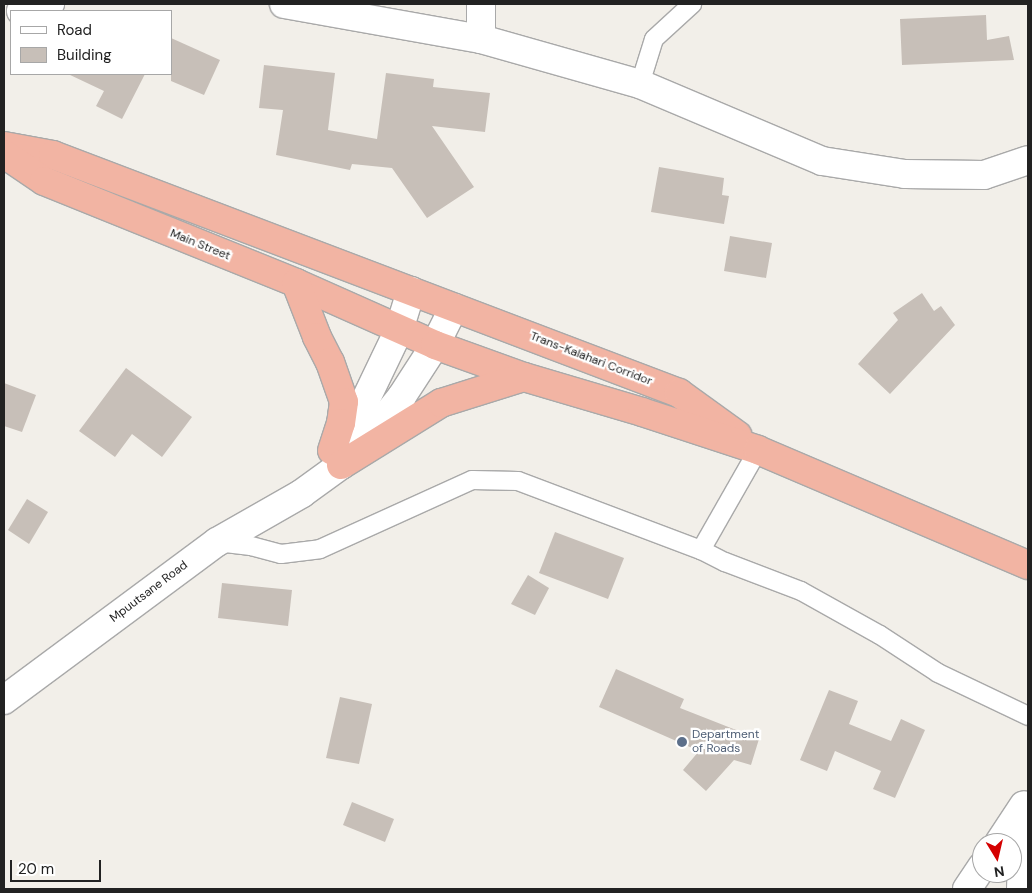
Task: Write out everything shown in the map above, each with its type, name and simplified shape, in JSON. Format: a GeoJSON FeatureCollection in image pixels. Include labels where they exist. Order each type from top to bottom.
{"type":"FeatureCollection","features":[{"type":"Feature","properties":{"kind":"highway"},"geometry":{"type":"LineString","coordinates":[[4,146],[53,156],[411,291]]}},
{"type":"Feature","properties":{"kind":"highway","name":"Main Street"},"geometry":{"type":"LineString","coordinates":[[4,154],[44,181],[296,284],[400,330]]}},
{"type":"Feature","properties":{"kind":"highway"},"geometry":{"type":"LineString","coordinates":[[296,284],[317,337],[330,362],[344,402],[336,458]]}},
{"type":"Feature","properties":{"kind":"highway","name":"Trans-Kalahari Corridor"},"geometry":{"type":"LineString","coordinates":[[411,291],[679,394],[758,450]]}},
{"type":"Feature","properties":{"kind":"highway","name":"Trans-Kalahari Corridor"},"geometry":{"type":"LineString","coordinates":[[400,330],[435,345],[524,377],[642,412],[758,450],[1028,565]]}},
{"type":"Feature","properties":{"kind":"highway"},"geometry":{"type":"LineString","coordinates":[[336,458],[441,403],[524,377]]}},
{"type":"Feature","properties":{"kind":"street"},"geometry":{"type":"LineString","coordinates":[[25,10],[50,4]]}},
{"type":"Feature","properties":{"kind":"street"},"geometry":{"type":"LineString","coordinates":[[481,4],[481,39]]}},
{"type":"Feature","properties":{"kind":"street"},"geometry":{"type":"LineString","coordinates":[[294,5],[481,39],[640,84],[822,161],[906,174],[984,174],[1028,160]]}},
{"type":"Feature","properties":{"kind":"street","name":"Mpuutsane Road"},"geometry":{"type":"LineString","coordinates":[[336,458],[400,330],[411,291]]}},
{"type":"Feature","properties":{"kind":"street","name":"Mpuutsane Road"},"geometry":{"type":"LineString","coordinates":[[4,700],[216,542],[301,494],[336,458],[370,436],[435,345],[454,307]]}},
{"type":"Feature","properties":{"kind":"street"},"geometry":{"type":"LineString","coordinates":[[1005,833],[1026,802]]}},
{"type":"Feature","properties":{"kind":"street"},"geometry":{"type":"LineString","coordinates":[[1021,889],[1026,802]]}},
{"type":"Feature","properties":{"kind":"lane"},"geometry":{"type":"LineString","coordinates":[[640,84],[654,39],[692,4]]}},
{"type":"Feature","properties":{"kind":"lane"},"geometry":{"type":"LineString","coordinates":[[701,550],[758,450]]}},
{"type":"Feature","properties":{"kind":"lane"},"geometry":{"type":"LineString","coordinates":[[216,542],[251,546],[281,554],[320,549],[472,480],[518,481],[701,550],[724,562],[801,591],[880,635],[938,673],[1028,716]]}},
{"type":"Feature","properties":{"kind":"building"},"geometry":{"type":"Polygon","coordinates":[[[986,15],[987,40],[1009,36],[1014,60],[902,65],[900,19],[986,15]]]}},
{"type":"Feature","properties":{"kind":"building"},"geometry":{"type":"Polygon","coordinates":[[[172,38],[220,60],[204,95],[171,81],[172,38]]]}},
{"type":"Feature","properties":{"kind":"building"},"geometry":{"type":"Polygon","coordinates":[[[264,65],[335,73],[328,130],[377,139],[386,73],[434,79],[433,87],[490,93],[485,132],[432,126],[474,187],[427,218],[392,168],[352,164],[350,170],[276,155],[283,110],[259,108],[264,65]]]}},
{"type":"Feature","properties":{"kind":"building"},"geometry":{"type":"Polygon","coordinates":[[[70,75],[144,75],[122,119],[96,106],[104,91],[70,75]]]}},
{"type":"Feature","properties":{"kind":"building"},"geometry":{"type":"Polygon","coordinates":[[[659,167],[724,178],[722,195],[729,196],[724,224],[651,212],[659,167]]]}},
{"type":"Feature","properties":{"kind":"building"},"geometry":{"type":"Polygon","coordinates":[[[730,236],[772,243],[766,278],[724,271],[730,236]]]}},
{"type":"Feature","properties":{"kind":"building"},"geometry":{"type":"Polygon","coordinates":[[[922,293],[934,311],[941,306],[955,325],[890,394],[858,364],[898,320],[893,313],[922,293]]]}},
{"type":"Feature","properties":{"kind":"building"},"geometry":{"type":"Polygon","coordinates":[[[126,368],[192,417],[162,457],[132,434],[115,457],[79,431],[126,368]]]}},
{"type":"Feature","properties":{"kind":"building"},"geometry":{"type":"Polygon","coordinates":[[[4,383],[36,395],[22,432],[4,426],[4,383]]]}},
{"type":"Feature","properties":{"kind":"building"},"geometry":{"type":"Polygon","coordinates":[[[27,499],[48,512],[29,544],[8,530],[27,499]]]}},
{"type":"Feature","properties":{"kind":"building"},"geometry":{"type":"Polygon","coordinates":[[[555,532],[624,558],[608,599],[539,573],[555,532]]]}},
{"type":"Feature","properties":{"kind":"building"},"geometry":{"type":"Polygon","coordinates":[[[528,575],[549,588],[535,615],[511,604],[528,575]]]}},
{"type":"Feature","properties":{"kind":"building"},"geometry":{"type":"Polygon","coordinates":[[[222,583],[292,590],[288,626],[218,618],[222,583]]]}},
{"type":"Feature","properties":{"kind":"building"},"geometry":{"type":"Polygon","coordinates":[[[616,669],[684,699],[680,708],[759,739],[751,765],[734,760],[706,791],[683,770],[699,751],[599,707],[616,669]]]}},
{"type":"Feature","properties":{"kind":"building"},"geometry":{"type":"Polygon","coordinates":[[[829,690],[858,701],[849,724],[891,741],[901,719],[925,730],[895,798],[873,789],[881,771],[835,751],[827,771],[800,760],[829,690]]]}},
{"type":"Feature","properties":{"kind":"building"},"geometry":{"type":"Polygon","coordinates":[[[340,697],[372,704],[359,764],[326,758],[340,697]]]}},
{"type":"Feature","properties":{"kind":"building"},"geometry":{"type":"Polygon","coordinates":[[[352,802],[394,819],[385,842],[343,825],[352,802]]]}},
{"type":"Feature","properties":{"kind":"place","name":"Department of Roads"},"geometry":{"type":"Point","coordinates":[682,742]}}]}
